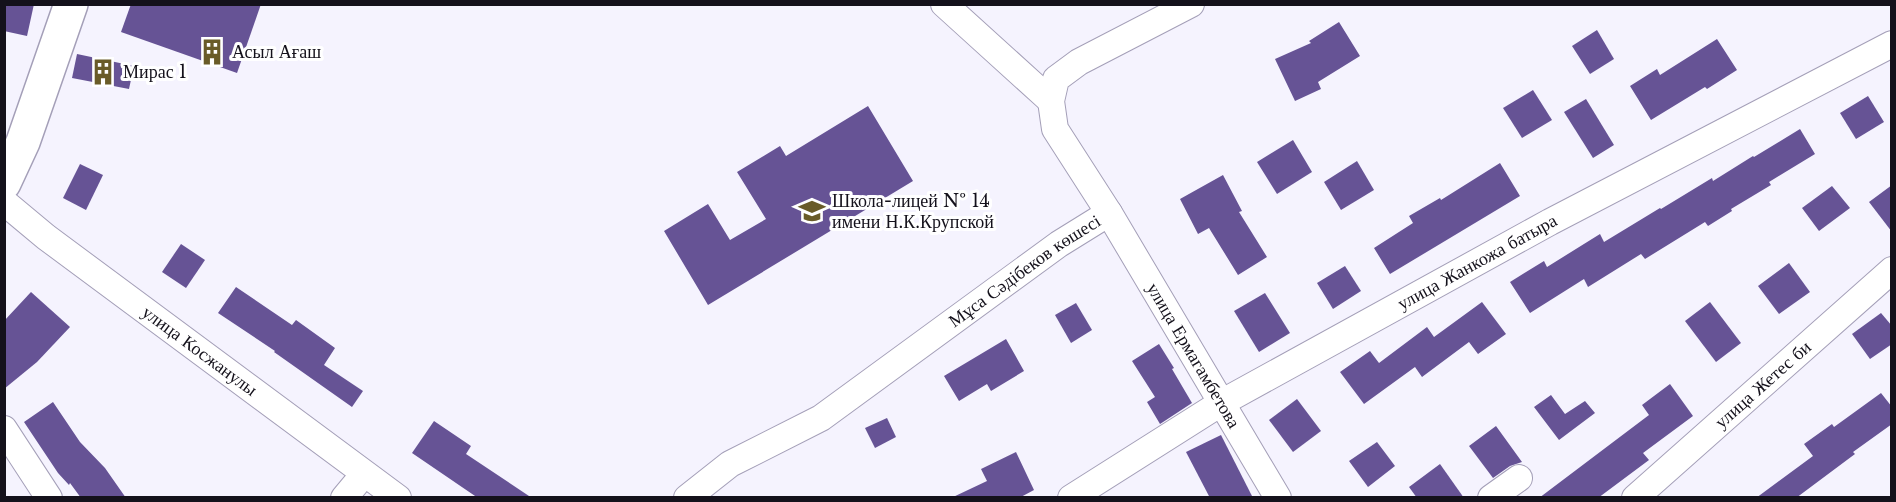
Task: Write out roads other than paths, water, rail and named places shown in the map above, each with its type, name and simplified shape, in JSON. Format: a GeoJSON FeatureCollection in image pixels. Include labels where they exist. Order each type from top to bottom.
{"type":"FeatureCollection","features":[{"type":"Feature","properties":{"kind":"street"},"geometry":{"type":"LineString","coordinates":[[4,183],[23,142],[71,4]]}},
{"type":"Feature","properties":{"kind":"street"},"geometry":{"type":"LineString","coordinates":[[944,4],[1051,101],[1056,79],[1079,62],[1191,4]]}},
{"type":"Feature","properties":{"kind":"street","name":"улица Жанкожа батыра"},"geometry":{"type":"LineString","coordinates":[[1071,498],[1221,403],[1550,222],[1892,44]]}},
{"type":"Feature","properties":{"kind":"street","name":"Мұса Сәдібеков көшесі"},"geometry":{"type":"LineString","coordinates":[[687,498],[730,464],[821,418],[1059,244],[1109,213],[1054,129],[1051,101]]}},
{"type":"Feature","properties":{"kind":"street","name":"улица Косжанулы"},"geometry":{"type":"LineString","coordinates":[[4,202],[46,237],[398,498]]}},
{"type":"Feature","properties":{"kind":"street","name":"улица Ермагамбетова"},"geometry":{"type":"LineString","coordinates":[[1109,213],[1278,498]]}},
{"type":"Feature","properties":{"kind":"street","name":"улица Жетес би"},"geometry":{"type":"LineString","coordinates":[[1635,498],[1892,270]]}},
{"type":"Feature","properties":{"kind":"street"},"geometry":{"type":"LineString","coordinates":[[4,429],[49,498]]}},
{"type":"Feature","properties":{"kind":"street"},"geometry":{"type":"LineString","coordinates":[[344,498],[364,474]]}},
{"type":"Feature","properties":{"kind":"street"},"geometry":{"type":"LineString","coordinates":[[1491,498],[1520,478]]}},
{"type":"Feature","properties":{"kind":"place","name":"Асыл Ағаш"},"geometry":{"type":"Point","coordinates":[212,52]}},
{"type":"Feature","properties":{"kind":"place","name":"Мирас 1"},"geometry":{"type":"Point","coordinates":[103,72]}},
{"type":"Feature","properties":{"kind":"place","name":"Школа-лицей № 14 имени Н.К.Крупской"},"geometry":{"type":"Point","coordinates":[812,211]}}]}
